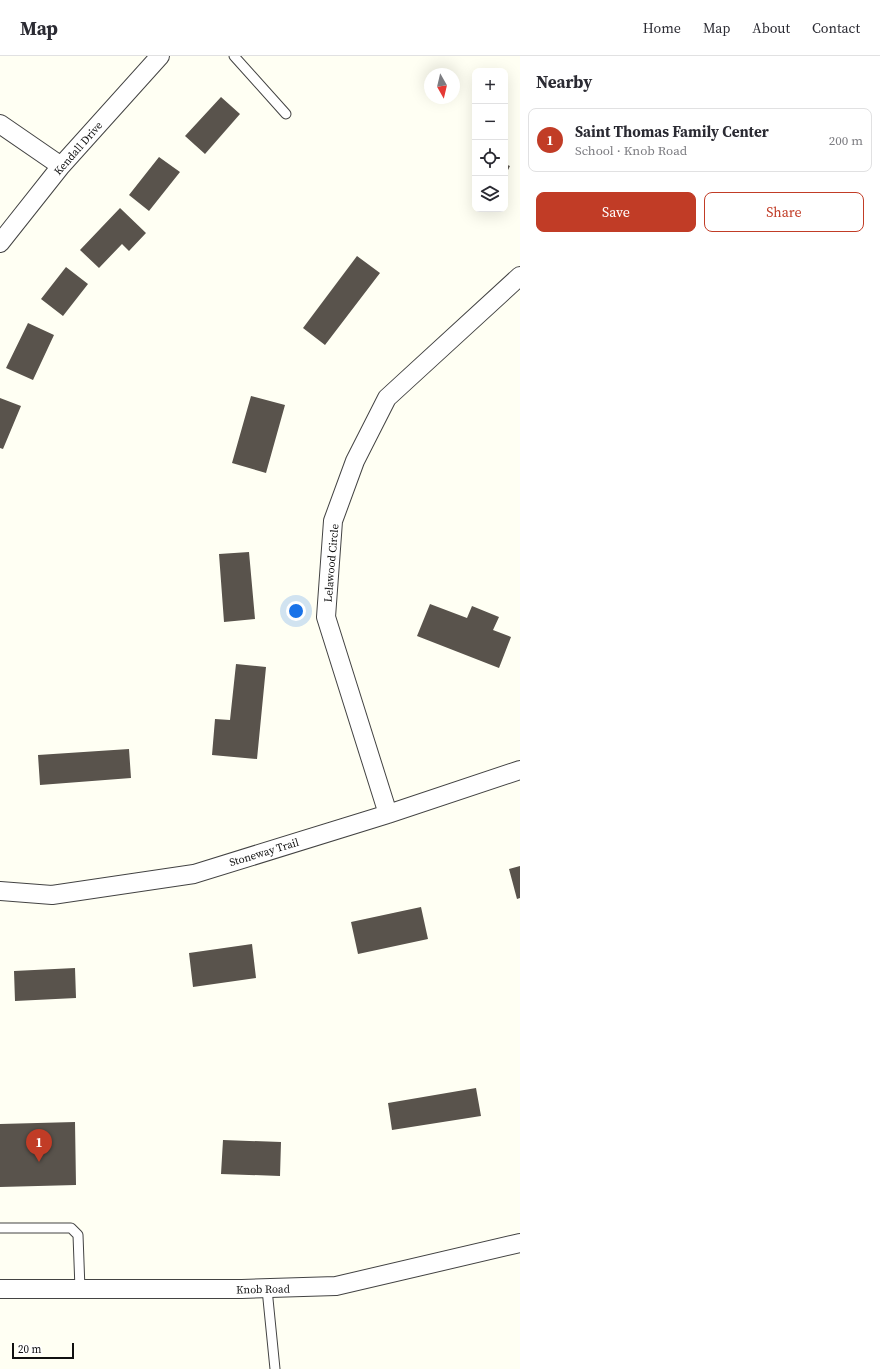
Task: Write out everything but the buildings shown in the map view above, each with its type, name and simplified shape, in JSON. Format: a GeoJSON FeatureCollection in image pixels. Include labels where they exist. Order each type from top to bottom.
{"type":"FeatureCollection","features":[{"type":"Feature","properties":{"kind":"street","name":"Kendall Drive"},"geometry":{"type":"LineString","coordinates":[[0,243],[61,166],[160,56]]}},
{"type":"Feature","properties":{"kind":"street"},"geometry":{"type":"LineString","coordinates":[[0,124],[61,166]]}},
{"type":"Feature","properties":{"kind":"street","name":"Lelawood Circle"},"geometry":{"type":"LineString","coordinates":[[388,814],[326,617],[333,522],[355,460],[388,398],[520,276]]}},
{"type":"Feature","properties":{"kind":"street","name":"Stoneway Trail"},"geometry":{"type":"LineString","coordinates":[[0,890],[52,895],[194,874],[388,814],[520,770]]}},
{"type":"Feature","properties":{"kind":"street","name":"Knob Road"},"geometry":{"type":"LineString","coordinates":[[0,1289],[267,1289],[336,1286],[520,1243]]}},
{"type":"Feature","properties":{"kind":"lane"},"geometry":{"type":"LineString","coordinates":[[234,56],[286,114]]}},
{"type":"Feature","properties":{"kind":"lane"},"geometry":{"type":"LineString","coordinates":[[0,1228],[72,1228],[78,1235],[80,1289]]}},
{"type":"Feature","properties":{"kind":"lane"},"geometry":{"type":"LineString","coordinates":[[267,1289],[275,1369]]}},
{"type":"Feature","properties":{"kind":"place","name":"Saint Thomas Family Center"},"geometry":{"type":"Point","coordinates":[39,1162]}}]}
